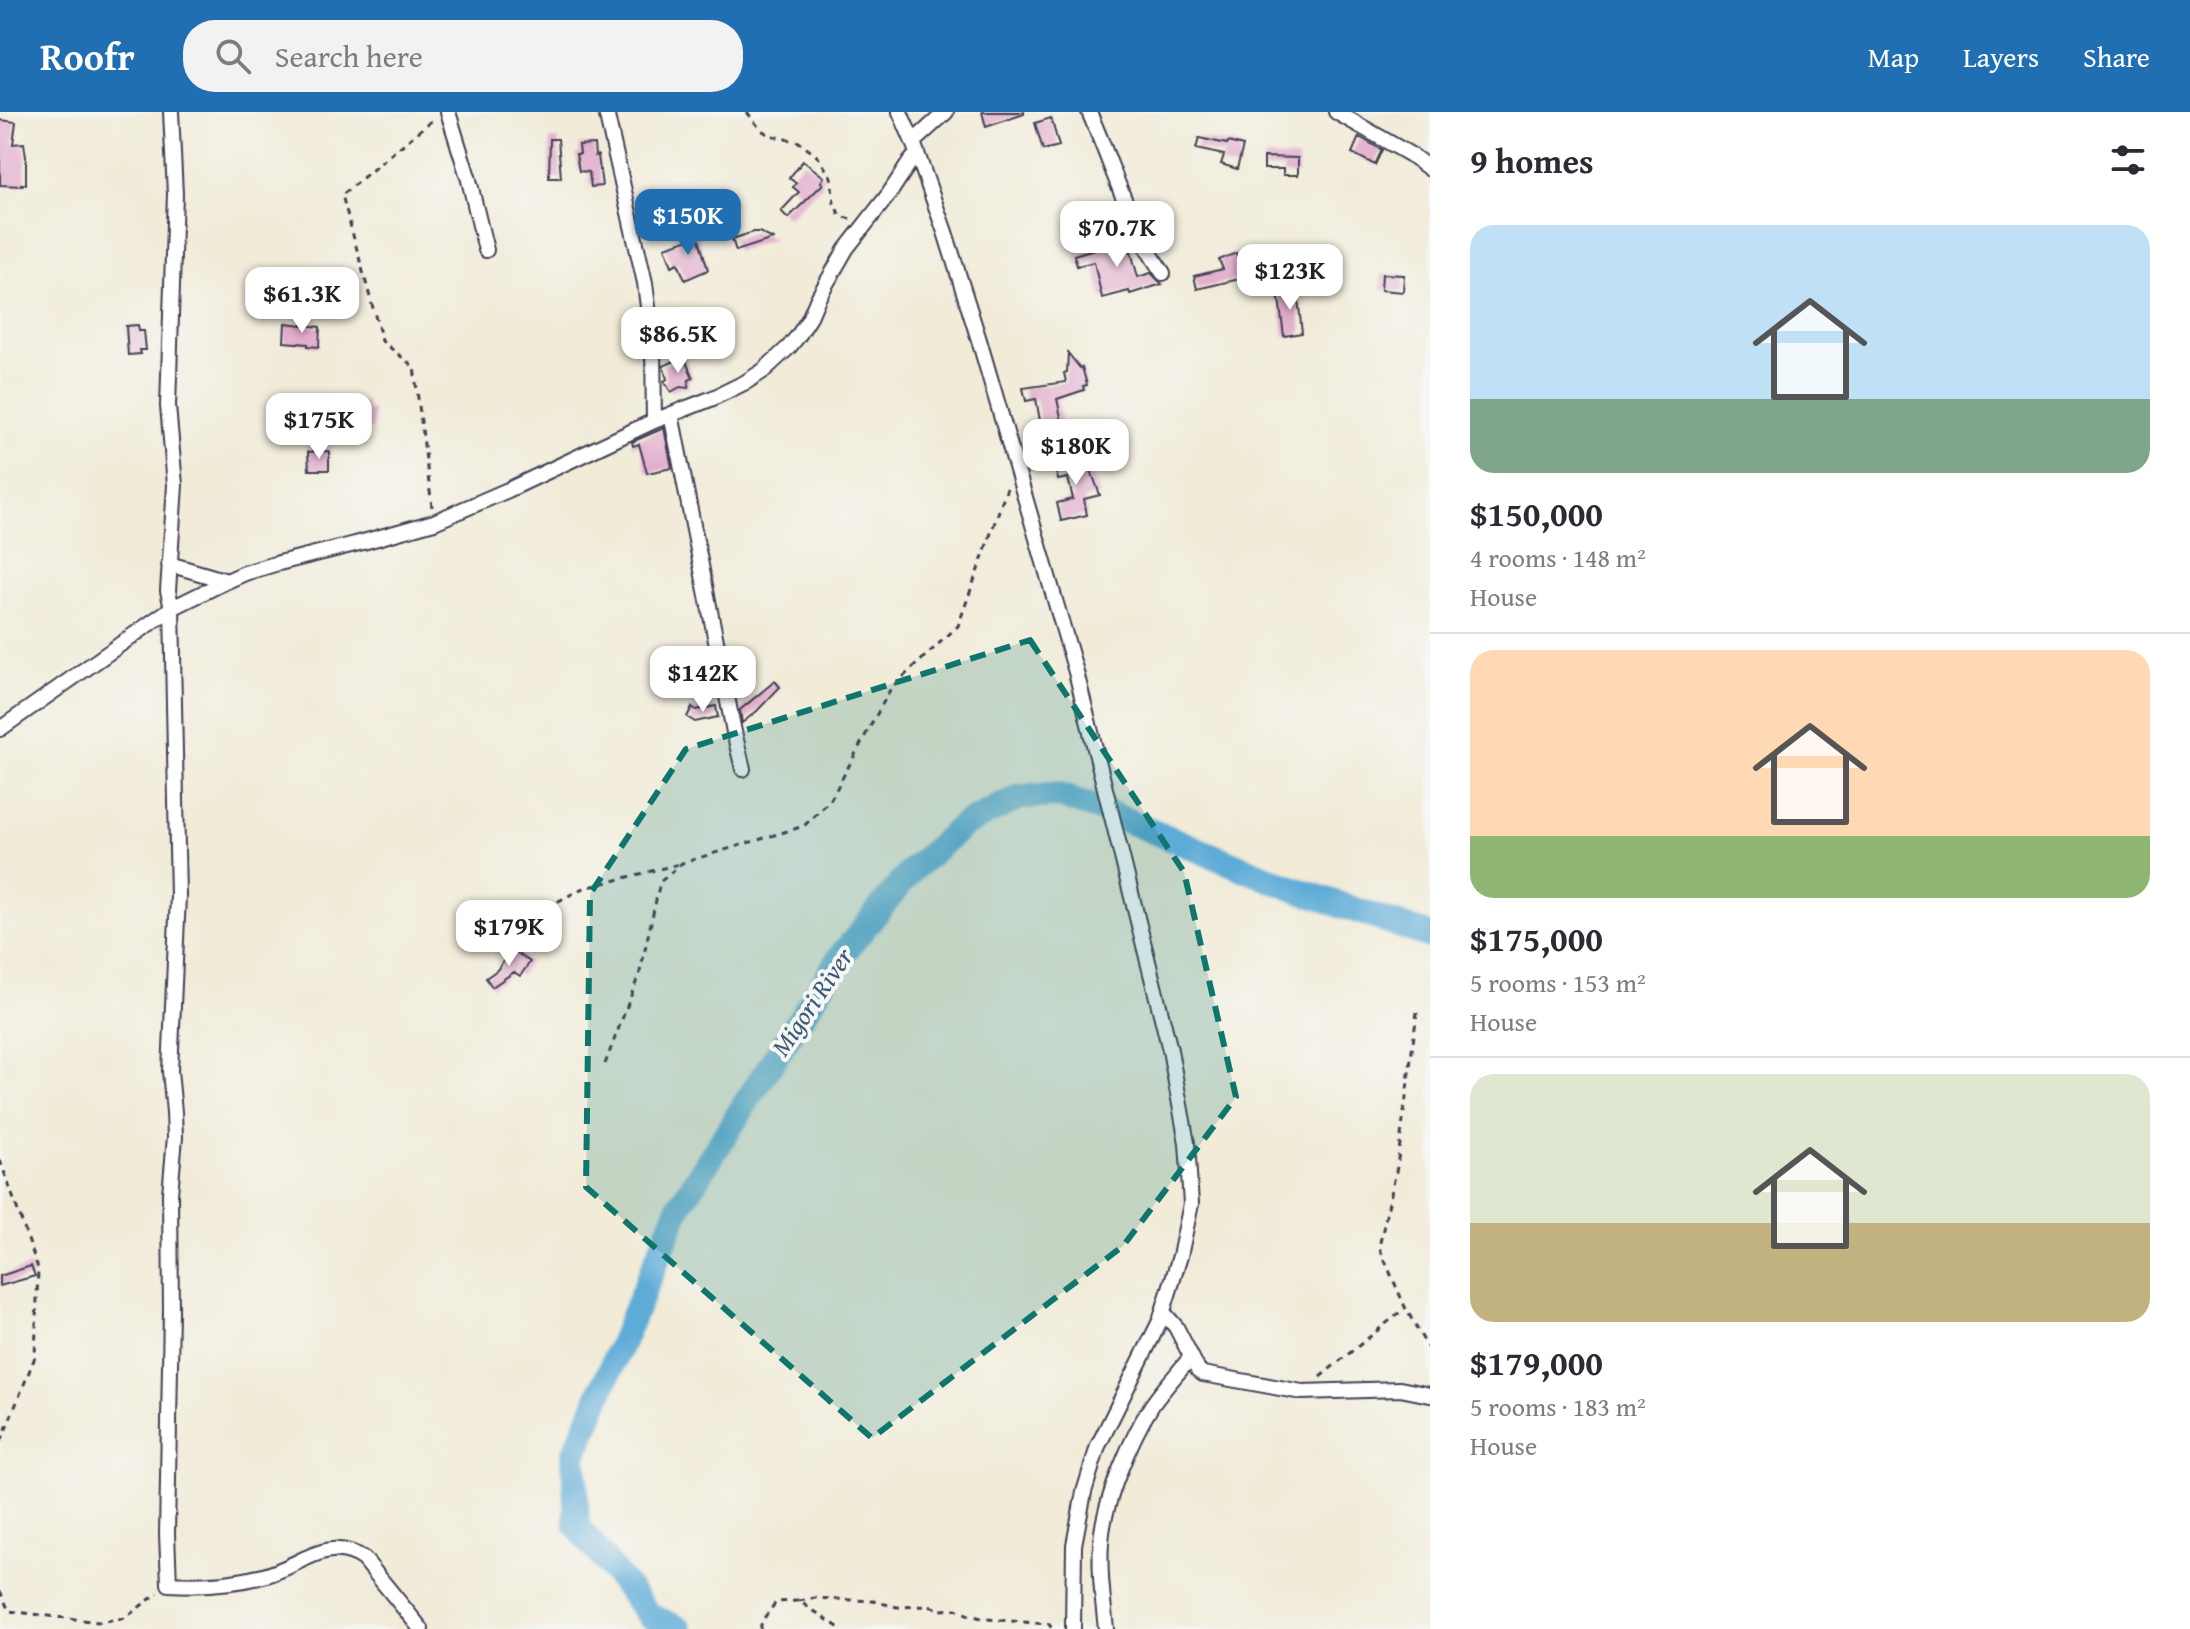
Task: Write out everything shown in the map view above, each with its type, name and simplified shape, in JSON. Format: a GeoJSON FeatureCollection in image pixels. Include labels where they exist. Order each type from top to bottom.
{"type":"FeatureCollection","features":[{"type":"Feature","properties":{"kind":"street"},"geometry":{"type":"LineString","coordinates":[[171,112],[175,194],[168,375],[175,485],[168,591],[172,608],[178,896],[170,1071],[175,1137],[170,1194],[169,1584],[220,1585],[280,1571],[326,1550],[342,1549],[364,1559],[421,1629]]}},
{"type":"Feature","properties":{"kind":"street"},"geometry":{"type":"LineString","coordinates":[[445,112],[469,180],[486,250]]}},
{"type":"Feature","properties":{"kind":"street"},"geometry":{"type":"LineString","coordinates":[[606,112],[645,283],[653,347],[654,421]]}},
{"type":"Feature","properties":{"kind":"street"},"geometry":{"type":"LineString","coordinates":[[900,112],[975,326],[1076,672],[1170,1050],[1187,1143],[1191,1204],[1180,1256],[1163,1312],[1098,1446],[1084,1492],[1074,1545],[1073,1629]]}},
{"type":"Feature","properties":{"kind":"street"},"geometry":{"type":"LineString","coordinates":[[0,729],[172,608],[227,581],[275,564],[434,522],[654,421],[713,398],[763,371],[789,347],[809,319],[846,249],[910,162],[915,148],[946,112]]}},
{"type":"Feature","properties":{"kind":"street"},"geometry":{"type":"LineString","coordinates":[[1089,112],[1135,223],[1163,273]]}},
{"type":"Feature","properties":{"kind":"street"},"geometry":{"type":"LineString","coordinates":[[1336,112],[1430,169]]}},
{"type":"Feature","properties":{"kind":"street"},"geometry":{"type":"LineString","coordinates":[[671,414],[743,769]]}},
{"type":"Feature","properties":{"kind":"street"},"geometry":{"type":"LineString","coordinates":[[169,564],[227,581]]}},
{"type":"Feature","properties":{"kind":"street"},"geometry":{"type":"LineString","coordinates":[[1163,1312],[1176,1327],[1203,1374],[1302,1392],[1400,1389],[1430,1395]]}},
{"type":"Feature","properties":{"kind":"street"},"geometry":{"type":"LineString","coordinates":[[1106,1629],[1101,1541],[1113,1488],[1146,1415],[1191,1357]]}},
{"type":"Feature","properties":{"kind":"path"},"geometry":{"type":"LineString","coordinates":[[434,522],[414,367],[382,341],[342,195],[445,112]]}},
{"type":"Feature","properties":{"kind":"path"},"geometry":{"type":"LineString","coordinates":[[747,112],[769,135],[799,142],[818,157],[831,177],[834,203],[840,216],[866,223]]}},
{"type":"Feature","properties":{"kind":"path"},"geometry":{"type":"LineString","coordinates":[[505,930],[581,889],[682,863],[804,826],[831,799],[891,688],[958,626],[1015,465]]}},
{"type":"Feature","properties":{"kind":"path"},"geometry":{"type":"LineString","coordinates":[[605,1064],[640,972],[660,882],[682,863]]}},
{"type":"Feature","properties":{"kind":"path"},"geometry":{"type":"LineString","coordinates":[[1417,1012],[1397,1167],[1379,1247],[1405,1307],[1430,1352]]}},
{"type":"Feature","properties":{"kind":"path"},"geometry":{"type":"LineString","coordinates":[[0,1160],[38,1268],[35,1357],[0,1444]]}},
{"type":"Feature","properties":{"kind":"path"},"geometry":{"type":"LineString","coordinates":[[1302,1392],[1405,1307]]}},
{"type":"Feature","properties":{"kind":"path"},"geometry":{"type":"LineString","coordinates":[[0,1591],[9,1611],[98,1622],[125,1618],[169,1584]]}},
{"type":"Feature","properties":{"kind":"path"},"geometry":{"type":"LineString","coordinates":[[760,1629],[776,1602],[815,1598],[873,1601],[897,1607],[956,1609],[986,1619],[1049,1624],[1052,1629]]}},
{"type":"Feature","properties":{"kind":"path"},"geometry":{"type":"LineString","coordinates":[[799,1601],[841,1629]]}},
{"type":"Feature","properties":{"kind":"highlighted area"},"geometry":{"type":"Polygon","coordinates":[[[1030,640],[1184,872],[1236,1097],[1123,1246],[872,1438],[586,1187],[590,894],[686,749],[1030,640]]]}},
{"type":"Feature","properties":{"kind":"building"},"geometry":{"type":"Polygon","coordinates":[[[982,112],[1024,112],[1024,114],[986,127],[982,112]]]}},
{"type":"Feature","properties":{"kind":"building"},"geometry":{"type":"Polygon","coordinates":[[[1051,118],[1059,146],[1043,150],[1035,123],[1051,118]]]}},
{"type":"Feature","properties":{"kind":"building"},"geometry":{"type":"Polygon","coordinates":[[[0,120],[16,122],[13,144],[24,143],[26,184],[22,186],[0,185],[0,120]]]}},
{"type":"Feature","properties":{"kind":"building"},"geometry":{"type":"Polygon","coordinates":[[[1359,137],[1382,150],[1375,165],[1352,153],[1359,137]]]}},
{"type":"Feature","properties":{"kind":"building"},"geometry":{"type":"Polygon","coordinates":[[[1199,138],[1243,146],[1237,169],[1221,164],[1224,155],[1196,149],[1199,138]]]}},
{"type":"Feature","properties":{"kind":"building"},"geometry":{"type":"Polygon","coordinates":[[[550,139],[558,139],[561,178],[549,178],[550,139]]]}},
{"type":"Feature","properties":{"kind":"building"},"geometry":{"type":"Polygon","coordinates":[[[594,144],[602,186],[591,187],[589,172],[579,171],[576,154],[580,154],[579,145],[594,144]]]}},
{"type":"Feature","properties":{"kind":"building"},"geometry":{"type":"Polygon","coordinates":[[[1264,157],[1298,158],[1298,175],[1283,175],[1283,169],[1264,169],[1264,157]]]}},
{"type":"Feature","properties":{"kind":"building"},"geometry":{"type":"Polygon","coordinates":[[[803,161],[824,177],[823,184],[788,218],[781,211],[799,192],[793,187],[796,183],[789,178],[803,161]]]}},
{"type":"Feature","properties":{"kind":"building"},"geometry":{"type":"Polygon","coordinates":[[[754,232],[773,239],[736,251],[732,239],[754,232]]]}},
{"type":"Feature","properties":{"kind":"building"},"geometry":{"type":"Polygon","coordinates":[[[1129,235],[1134,246],[1130,248],[1138,277],[1151,273],[1162,284],[1130,294],[1129,291],[1102,298],[1094,262],[1077,266],[1074,255],[1118,242],[1117,239],[1129,235]]]}},
{"type":"Feature","properties":{"kind":"building"},"geometry":{"type":"Polygon","coordinates":[[[698,236],[708,270],[685,280],[678,263],[672,266],[665,247],[698,236]]]}},
{"type":"Feature","properties":{"kind":"building"},"geometry":{"type":"Polygon","coordinates":[[[1236,253],[1239,261],[1243,259],[1246,266],[1266,261],[1269,272],[1197,289],[1194,276],[1223,269],[1219,260],[1236,253]]]}},
{"type":"Feature","properties":{"kind":"building"},"geometry":{"type":"Polygon","coordinates":[[[1382,274],[1404,275],[1403,292],[1381,290],[1382,274]]]}},
{"type":"Feature","properties":{"kind":"building"},"geometry":{"type":"Polygon","coordinates":[[[1297,289],[1302,333],[1284,336],[1278,291],[1297,289]]]}},
{"type":"Feature","properties":{"kind":"building"},"geometry":{"type":"Polygon","coordinates":[[[285,323],[320,327],[319,347],[284,342],[285,323]]]}},
{"type":"Feature","properties":{"kind":"building"},"geometry":{"type":"Polygon","coordinates":[[[138,325],[139,331],[144,331],[146,350],[140,350],[141,354],[128,355],[126,326],[138,325]]]}},
{"type":"Feature","properties":{"kind":"building"},"geometry":{"type":"Polygon","coordinates":[[[1068,353],[1082,367],[1087,385],[1083,386],[1084,390],[1057,399],[1062,422],[1041,426],[1036,399],[1026,401],[1023,388],[1066,382],[1064,373],[1067,372],[1068,353]]]}},
{"type":"Feature","properties":{"kind":"building"},"geometry":{"type":"Polygon","coordinates":[[[684,357],[693,378],[689,380],[688,388],[680,387],[671,392],[664,381],[667,379],[663,366],[684,357]]]}},
{"type":"Feature","properties":{"kind":"building"},"geometry":{"type":"Polygon","coordinates":[[[355,402],[366,402],[366,410],[373,410],[373,429],[349,429],[349,410],[355,410],[355,402]]]}},
{"type":"Feature","properties":{"kind":"building"},"geometry":{"type":"Polygon","coordinates":[[[664,428],[672,468],[647,473],[639,444],[633,446],[632,442],[664,428]]]}},
{"type":"Feature","properties":{"kind":"building"},"geometry":{"type":"Polygon","coordinates":[[[329,451],[329,470],[309,470],[308,452],[329,451]]]}},
{"type":"Feature","properties":{"kind":"building"},"geometry":{"type":"Polygon","coordinates":[[[1086,457],[1100,495],[1084,499],[1087,515],[1061,521],[1057,503],[1073,499],[1068,478],[1058,480],[1055,464],[1086,457]]]}},
{"type":"Feature","properties":{"kind":"building"},"geometry":{"type":"Polygon","coordinates":[[[775,681],[780,687],[742,723],[740,710],[775,681]]]}},
{"type":"Feature","properties":{"kind":"building"},"geometry":{"type":"Polygon","coordinates":[[[716,706],[718,717],[695,722],[687,717],[692,707],[696,710],[716,706]]]}},
{"type":"Feature","properties":{"kind":"building"},"geometry":{"type":"Polygon","coordinates":[[[512,949],[530,962],[520,976],[514,972],[492,987],[486,978],[497,970],[512,949]]]}},
{"type":"Feature","properties":{"kind":"building"},"geometry":{"type":"Polygon","coordinates":[[[31,1266],[35,1276],[0,1286],[0,1276],[31,1266]]]}},
{"type":"Feature","properties":{"kind":"waterway","name":"Migori River"},"geometry":{"type":"LineString","coordinates":[[680,1629],[649,1615],[577,1526],[574,1455],[680,1205],[840,957],[912,870],[963,825],[1020,797],[1056,795],[1094,807],[1289,887],[1430,936]]}}]}
